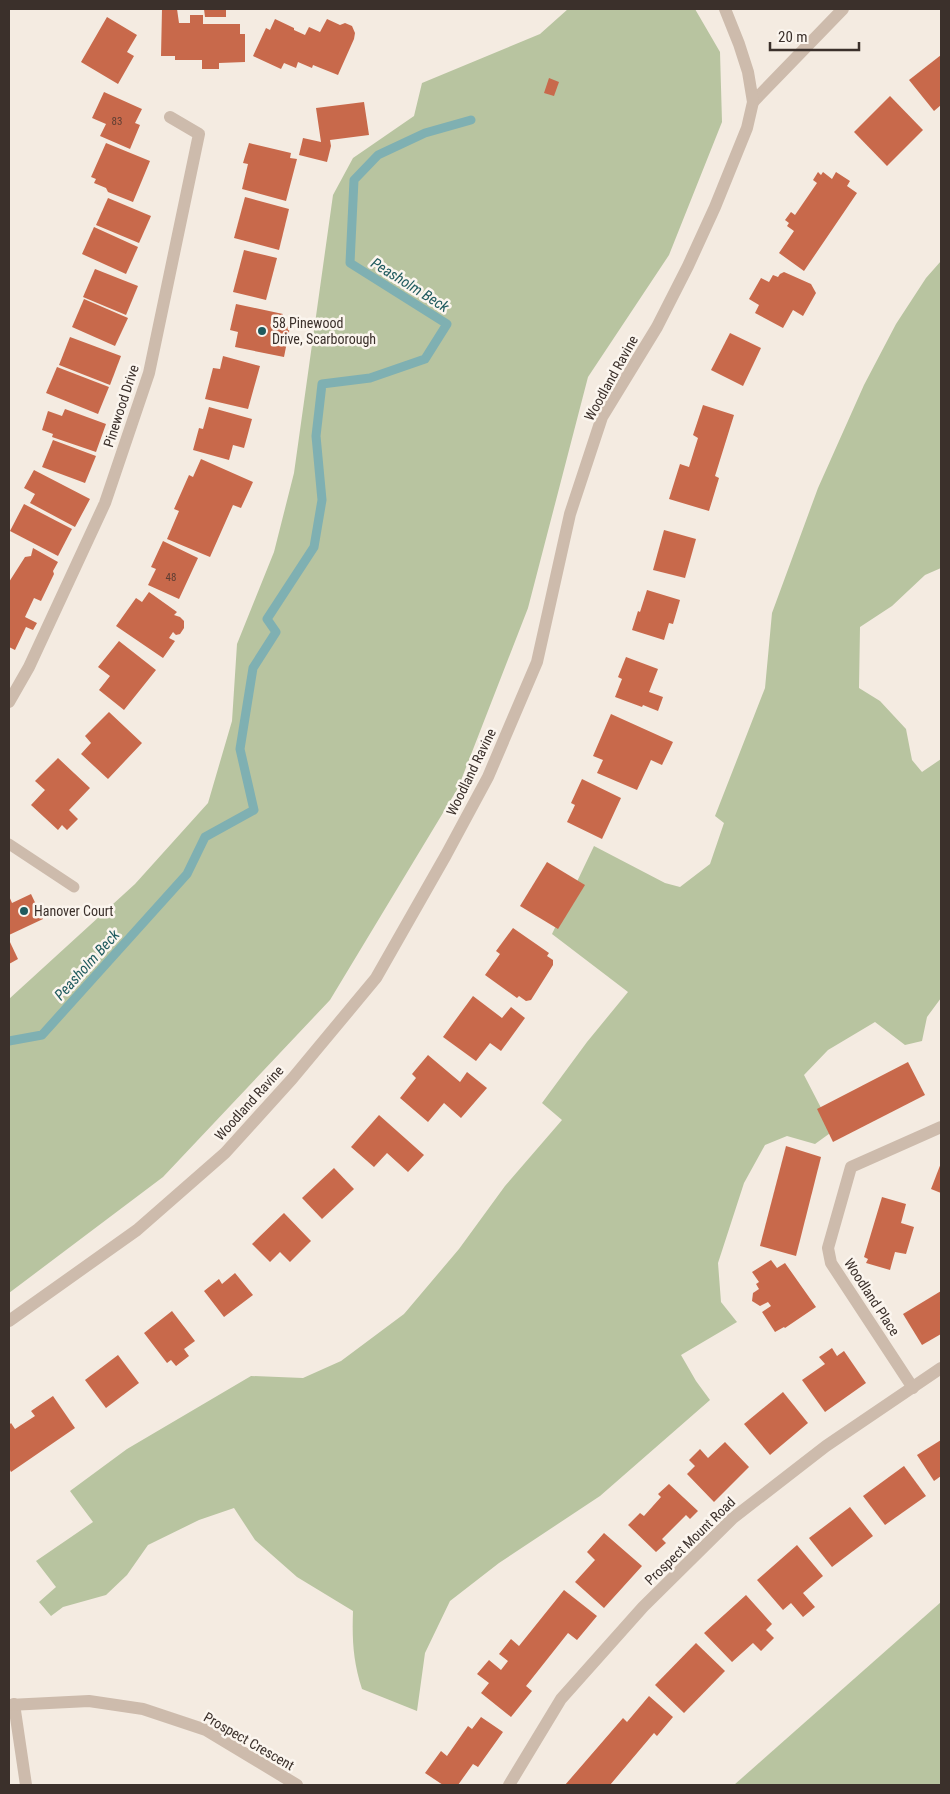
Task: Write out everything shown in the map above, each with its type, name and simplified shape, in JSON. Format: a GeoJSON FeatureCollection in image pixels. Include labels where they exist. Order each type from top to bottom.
{"type":"FeatureCollection","features":[{"type":"Feature","properties":{"kind":"street","name":"Woodland Ravine"},"geometry":{"type":"LineString","coordinates":[[9,1321],[137,1230],[225,1153],[292,1079],[376,978],[446,856],[492,768],[537,662],[570,514],[602,417],[657,327],[688,266],[715,207],[747,128],[753,102],[748,72],[725,9]]}},
{"type":"Feature","properties":{"kind":"street"},"geometry":{"type":"LineString","coordinates":[[753,102],[844,9]]}},
{"type":"Feature","properties":{"kind":"street","name":"Pinewood Drive"},"geometry":{"type":"LineString","coordinates":[[9,702],[29,667],[105,503],[149,373],[199,134],[170,117]]}},
{"type":"Feature","properties":{"kind":"street","name":"Woodland Place"},"geometry":{"type":"LineString","coordinates":[[913,1388],[831,1263],[828,1248],[851,1167],[941,1127]]}},
{"type":"Feature","properties":{"kind":"street","name":"Prospect Mount Road"},"geometry":{"type":"LineString","coordinates":[[509,1785],[561,1699],[644,1607],[732,1518],[826,1446],[941,1368]]}},
{"type":"Feature","properties":{"kind":"street","name":"Prospect Crescent"},"geometry":{"type":"LineString","coordinates":[[12,1704],[89,1701],[143,1708],[206,1730],[297,1785]]}},
{"type":"Feature","properties":{"kind":"street"},"geometry":{"type":"LineString","coordinates":[[12,1704],[26,1785]]}},
{"type":"Feature","properties":{"kind":"lane"},"geometry":{"type":"LineString","coordinates":[[9,844],[74,887]]}},
{"type":"Feature","properties":{"kind":"green space"},"geometry":{"type":"Polygon","coordinates":[[[568,9],[695,9],[720,52],[722,122],[669,255],[588,377],[528,608],[458,788],[330,1000],[163,1177],[9,1293],[9,999],[135,884],[208,803],[232,721],[237,644],[274,552],[294,473],[333,195],[353,158],[414,116],[422,83],[540,34],[568,9]]]}},
{"type":"Feature","properties":{"kind":"green space"},"geometry":{"type":"Polygon","coordinates":[[[941,261],[941,568],[925,575],[892,606],[860,627],[859,688],[880,701],[906,729],[912,760],[922,772],[941,759],[941,998],[927,1017],[922,1041],[905,1045],[875,1022],[828,1050],[804,1075],[833,1131],[815,1144],[787,1136],[765,1145],[744,1183],[718,1263],[721,1302],[737,1322],[681,1355],[710,1400],[600,1496],[499,1563],[450,1601],[425,1653],[417,1711],[362,1689],[354,1650],[353,1611],[297,1577],[255,1540],[234,1508],[199,1520],[148,1545],[127,1575],[106,1595],[63,1607],[51,1616],[39,1602],[56,1587],[36,1561],[93,1522],[70,1491],[127,1449],[251,1376],[303,1378],[341,1361],[404,1314],[459,1249],[505,1186],[562,1120],[542,1103],[587,1042],[628,992],[552,934],[594,846],[665,883],[680,887],[710,864],[724,823],[715,816],[765,688],[772,613],[818,488],[864,385],[896,324],[926,278],[941,261]]]}},
{"type":"Feature","properties":{"kind":"green space"},"geometry":{"type":"Polygon","coordinates":[[[941,1602],[941,1785],[734,1785],[941,1602]]]}},
{"type":"Feature","properties":{"kind":"building"},"geometry":{"type":"Polygon","coordinates":[[[162,9],[177,9],[179,23],[190,23],[190,15],[203,15],[203,24],[240,24],[240,34],[245,34],[245,62],[219,63],[219,69],[202,69],[202,60],[175,60],[175,56],[161,56],[162,9]]]}},
{"type":"Feature","properties":{"kind":"building"},"geometry":{"type":"Polygon","coordinates":[[[204,9],[226,9],[226,17],[205,17],[204,9]]]}},
{"type":"Feature","properties":{"kind":"building"},"geometry":{"type":"Polygon","coordinates":[[[107,17],[137,35],[127,52],[134,56],[118,84],[81,62],[107,17]]]}},
{"type":"Feature","properties":{"kind":"building"},"geometry":{"type":"Polygon","coordinates":[[[275,19],[305,35],[309,27],[320,32],[327,19],[340,25],[345,23],[352,26],[355,33],[354,39],[338,75],[313,65],[312,68],[298,62],[296,68],[284,63],[281,69],[253,56],[266,28],[270,30],[275,19]]]}},
{"type":"Feature","properties":{"kind":"building"},"geometry":{"type":"Polygon","coordinates":[[[941,55],[941,105],[934,111],[909,80],[941,55]]]}},
{"type":"Feature","properties":{"kind":"building"},"geometry":{"type":"Polygon","coordinates":[[[549,78],[559,82],[554,96],[544,93],[549,78]]]}},
{"type":"Feature","properties":{"kind":"building"},"geometry":{"type":"Polygon","coordinates":[[[104,92],[142,109],[135,123],[140,125],[130,149],[100,136],[106,124],[92,118],[104,92]]]}},
{"type":"Feature","properties":{"kind":"building"},"geometry":{"type":"Polygon","coordinates":[[[890,96],[923,130],[887,166],[854,132],[890,96]]]}},
{"type":"Feature","properties":{"kind":"building"},"geometry":{"type":"Polygon","coordinates":[[[364,102],[369,135],[330,140],[331,146],[327,162],[299,155],[303,138],[321,142],[316,108],[364,102]]]}},
{"type":"Feature","properties":{"kind":"building"},"geometry":{"type":"Polygon","coordinates":[[[106,143],[150,161],[133,202],[108,192],[106,188],[94,183],[96,179],[91,177],[106,143]]]}},
{"type":"Feature","properties":{"kind":"building"},"geometry":{"type":"Polygon","coordinates":[[[249,143],[291,153],[290,158],[297,159],[286,201],[242,189],[248,164],[243,163],[249,143]]]}},
{"type":"Feature","properties":{"kind":"building"},"geometry":{"type":"Polygon","coordinates":[[[818,172],[821,175],[823,172],[832,179],[836,172],[850,181],[847,186],[857,193],[804,271],[779,253],[794,231],[787,226],[789,223],[785,220],[791,212],[795,215],[817,183],[813,180],[818,172]]]}},
{"type":"Feature","properties":{"kind":"building"},"geometry":{"type":"Polygon","coordinates":[[[245,197],[289,209],[279,250],[234,238],[245,197]]]}},
{"type":"Feature","properties":{"kind":"building"},"geometry":{"type":"Polygon","coordinates":[[[108,198],[151,216],[139,243],[96,225],[108,198]]]}},
{"type":"Feature","properties":{"kind":"building"},"geometry":{"type":"Polygon","coordinates":[[[94,227],[138,247],[126,274],[82,254],[94,227]]]}},
{"type":"Feature","properties":{"kind":"building"},"geometry":{"type":"Polygon","coordinates":[[[244,250],[277,258],[266,300],[233,292],[244,250]]]}},
{"type":"Feature","properties":{"kind":"building"},"geometry":{"type":"Polygon","coordinates":[[[95,269],[138,286],[126,315],[83,297],[95,269]]]}},
{"type":"Feature","properties":{"kind":"building"},"geometry":{"type":"Polygon","coordinates":[[[784,272],[811,284],[816,293],[803,316],[793,310],[783,328],[755,313],[759,305],[749,299],[761,278],[769,282],[773,275],[778,277],[784,272]]]}},
{"type":"Feature","properties":{"kind":"building"},"geometry":{"type":"Polygon","coordinates":[[[84,299],[128,318],[115,346],[72,327],[84,299]]]}},
{"type":"Feature","properties":{"kind":"building","name":"58 Pinewood Drive, Scarborough"},"geometry":{"type":"Polygon","coordinates":[[[236,304],[283,314],[281,325],[290,327],[284,357],[235,347],[238,332],[230,330],[236,304]]]}},
{"type":"Feature","properties":{"kind":"building"},"geometry":{"type":"Polygon","coordinates":[[[730,333],[761,348],[743,386],[711,370],[730,333]]]}},
{"type":"Feature","properties":{"kind":"building"},"geometry":{"type":"Polygon","coordinates":[[[70,337],[121,356],[110,385],[59,365],[70,337]]]}},
{"type":"Feature","properties":{"kind":"building"},"geometry":{"type":"Polygon","coordinates":[[[223,356],[260,366],[248,409],[205,399],[213,368],[220,369],[223,356]]]}},
{"type":"Feature","properties":{"kind":"building"},"geometry":{"type":"Polygon","coordinates":[[[57,367],[109,387],[98,414],[46,393],[57,367]]]}},
{"type":"Feature","properties":{"kind":"building"},"geometry":{"type":"Polygon","coordinates":[[[703,405],[734,415],[715,476],[719,478],[709,511],[669,499],[680,464],[689,467],[698,438],[693,435],[703,405]]]}},
{"type":"Feature","properties":{"kind":"building"},"geometry":{"type":"Polygon","coordinates":[[[209,407],[252,419],[244,448],[233,445],[229,460],[193,450],[199,428],[203,429],[209,407]]]}},
{"type":"Feature","properties":{"kind":"building"},"geometry":{"type":"Polygon","coordinates":[[[65,409],[106,424],[96,452],[52,437],[53,434],[42,430],[48,411],[62,416],[65,409]]]}},
{"type":"Feature","properties":{"kind":"building"},"geometry":{"type":"Polygon","coordinates":[[[53,440],[96,456],[85,483],[42,467],[53,440]]]}},
{"type":"Feature","properties":{"kind":"building"},"geometry":{"type":"Polygon","coordinates":[[[201,459],[253,482],[241,508],[233,505],[210,557],[167,539],[179,511],[174,509],[189,475],[193,477],[201,459]]]}},
{"type":"Feature","properties":{"kind":"building"},"geometry":{"type":"Polygon","coordinates":[[[34,470],[90,499],[75,527],[30,503],[35,494],[24,488],[34,470]]]}},
{"type":"Feature","properties":{"kind":"building"},"geometry":{"type":"Polygon","coordinates":[[[24,504],[72,529],[58,556],[10,531],[24,504]]]}},
{"type":"Feature","properties":{"kind":"building"},"geometry":{"type":"Polygon","coordinates":[[[664,530],[696,539],[685,578],[653,570],[664,530]]]}},
{"type":"Feature","properties":{"kind":"building"},"geometry":{"type":"Polygon","coordinates":[[[163,541],[198,558],[179,599],[148,585],[156,569],[151,567],[163,541]]]}},
{"type":"Feature","properties":{"kind":"building"},"geometry":{"type":"Polygon","coordinates":[[[33,548],[58,562],[41,601],[34,598],[25,617],[37,623],[33,630],[26,627],[15,650],[9,647],[9,582],[25,557],[31,556],[33,548]]]}},
{"type":"Feature","properties":{"kind":"building"},"geometry":{"type":"Polygon","coordinates":[[[647,590],[680,600],[673,624],[669,623],[664,640],[632,630],[647,590]]]}},
{"type":"Feature","properties":{"kind":"building"},"geometry":{"type":"Polygon","coordinates":[[[149,592],[177,612],[174,615],[184,621],[184,628],[180,634],[176,635],[173,632],[169,638],[175,641],[163,658],[116,626],[136,598],[142,602],[149,592]]]}},
{"type":"Feature","properties":{"kind":"building"},"geometry":{"type":"Polygon","coordinates":[[[119,641],[156,670],[124,710],[99,690],[110,676],[98,667],[119,641]]]}},
{"type":"Feature","properties":{"kind":"building"},"geometry":{"type":"Polygon","coordinates":[[[626,657],[658,669],[649,692],[663,697],[658,711],[615,697],[622,679],[618,677],[626,657]]]}},
{"type":"Feature","properties":{"kind":"building"},"geometry":{"type":"Polygon","coordinates":[[[109,712],[142,743],[108,779],[81,754],[91,743],[85,736],[109,712]]]}},
{"type":"Feature","properties":{"kind":"building"},"geometry":{"type":"Polygon","coordinates":[[[611,714],[673,742],[662,765],[651,760],[637,790],[597,773],[603,760],[593,756],[611,714]]]}},
{"type":"Feature","properties":{"kind":"building"},"geometry":{"type":"Polygon","coordinates":[[[58,758],[90,788],[69,810],[78,819],[67,830],[62,825],[58,830],[31,805],[45,790],[35,781],[58,758]]]}},
{"type":"Feature","properties":{"kind":"building"},"geometry":{"type":"Polygon","coordinates":[[[582,779],[621,798],[602,839],[567,822],[575,805],[571,803],[582,779]]]}},
{"type":"Feature","properties":{"kind":"building"},"geometry":{"type":"Polygon","coordinates":[[[547,862],[585,885],[558,929],[520,906],[547,862]]]}},
{"type":"Feature","properties":{"kind":"building","name":"Hanover Court"},"geometry":{"type":"Polygon","coordinates":[[[31,894],[43,919],[9,935],[9,896],[12,903],[31,894]]]}},
{"type":"Feature","properties":{"kind":"building"},"geometry":{"type":"Polygon","coordinates":[[[513,928],[549,953],[547,956],[553,960],[553,965],[531,1000],[526,1001],[519,996],[517,998],[485,975],[500,954],[496,951],[513,928]]]}},
{"type":"Feature","properties":{"kind":"building","name":"Hanover Court"},"geometry":{"type":"Polygon","coordinates":[[[9,940],[18,959],[9,964],[9,940]]]}},
{"type":"Feature","properties":{"kind":"building"},"geometry":{"type":"Polygon","coordinates":[[[473,996],[502,1018],[511,1007],[525,1018],[501,1051],[490,1043],[476,1061],[443,1037],[473,996]]]}},
{"type":"Feature","properties":{"kind":"building"},"geometry":{"type":"Polygon","coordinates":[[[428,1055],[460,1082],[467,1072],[487,1088],[461,1118],[444,1103],[428,1122],[400,1098],[416,1078],[412,1074],[428,1055]]]}},
{"type":"Feature","properties":{"kind":"building"},"geometry":{"type":"Polygon","coordinates":[[[908,1062],[925,1095],[833,1142],[817,1109],[908,1062]]]}},
{"type":"Feature","properties":{"kind":"building"},"geometry":{"type":"Polygon","coordinates":[[[379,1115],[424,1155],[408,1172],[387,1153],[374,1167],[351,1147],[379,1115]]]}},
{"type":"Feature","properties":{"kind":"building"},"geometry":{"type":"Polygon","coordinates":[[[786,1146],[821,1157],[796,1256],[760,1246],[786,1146]]]}},
{"type":"Feature","properties":{"kind":"building"},"geometry":{"type":"Polygon","coordinates":[[[941,1163],[941,1193],[931,1189],[941,1163]]]}},
{"type":"Feature","properties":{"kind":"building"},"geometry":{"type":"Polygon","coordinates":[[[334,1168],[354,1189],[322,1219],[302,1198],[334,1168]]]}},
{"type":"Feature","properties":{"kind":"building"},"geometry":{"type":"Polygon","coordinates":[[[882,1197],[906,1204],[901,1223],[914,1227],[906,1254],[895,1252],[890,1270],[866,1263],[868,1259],[864,1257],[882,1197]]]}},
{"type":"Feature","properties":{"kind":"building"},"geometry":{"type":"Polygon","coordinates":[[[284,1213],[311,1241],[290,1262],[280,1252],[270,1262],[252,1244],[284,1213]]]}},
{"type":"Feature","properties":{"kind":"building"},"geometry":{"type":"Polygon","coordinates":[[[771,1260],[777,1268],[785,1263],[816,1307],[785,1328],[775,1332],[762,1312],[771,1306],[768,1302],[760,1306],[752,1301],[753,1293],[759,1289],[756,1284],[759,1282],[752,1272],[771,1260]]]}},
{"type":"Feature","properties":{"kind":"building"},"geometry":{"type":"Polygon","coordinates":[[[235,1273],[253,1295],[224,1317],[204,1291],[219,1279],[222,1284],[235,1273]]]}},
{"type":"Feature","properties":{"kind":"building"},"geometry":{"type":"Polygon","coordinates":[[[941,1291],[941,1334],[922,1345],[903,1314],[941,1291]]]}},
{"type":"Feature","properties":{"kind":"building"},"geometry":{"type":"Polygon","coordinates":[[[172,1311],[195,1341],[184,1349],[189,1356],[176,1366],[171,1360],[167,1363],[144,1333],[172,1311]]]}},
{"type":"Feature","properties":{"kind":"building"},"geometry":{"type":"Polygon","coordinates":[[[832,1348],[837,1356],[844,1351],[866,1383],[825,1412],[802,1380],[825,1364],[819,1357],[832,1348]]]}},
{"type":"Feature","properties":{"kind":"building"},"geometry":{"type":"Polygon","coordinates":[[[118,1355],[139,1383],[106,1408],[85,1380],[118,1355]]]}},
{"type":"Feature","properties":{"kind":"building"},"geometry":{"type":"Polygon","coordinates":[[[783,1392],[808,1423],[770,1455],[744,1424],[783,1392]]]}},
{"type":"Feature","properties":{"kind":"building"},"geometry":{"type":"Polygon","coordinates":[[[53,1396],[75,1428],[11,1472],[9,1468],[9,1425],[11,1423],[15,1429],[35,1416],[31,1411],[53,1396]]]}},
{"type":"Feature","properties":{"kind":"building"},"geometry":{"type":"Polygon","coordinates":[[[941,1440],[941,1476],[934,1481],[917,1455],[941,1440]]]}},
{"type":"Feature","properties":{"kind":"building"},"geometry":{"type":"Polygon","coordinates":[[[725,1442],[749,1467],[714,1502],[687,1474],[695,1466],[689,1460],[700,1449],[708,1458],[725,1442]]]}},
{"type":"Feature","properties":{"kind":"building"},"geometry":{"type":"Polygon","coordinates":[[[904,1466],[926,1496],[885,1525],[863,1496],[904,1466]]]}},
{"type":"Feature","properties":{"kind":"building"},"geometry":{"type":"Polygon","coordinates":[[[669,1484],[698,1511],[690,1519],[686,1515],[662,1539],[666,1543],[656,1552],[628,1525],[640,1513],[644,1516],[661,1497],[658,1494],[669,1484]]]}},
{"type":"Feature","properties":{"kind":"building"},"geometry":{"type":"Polygon","coordinates":[[[850,1507],[873,1536],[832,1567],[809,1538],[850,1507]]]}},
{"type":"Feature","properties":{"kind":"building"},"geometry":{"type":"Polygon","coordinates":[[[604,1533],[642,1566],[604,1608],[575,1582],[595,1560],[587,1552],[604,1533]]]}},
{"type":"Feature","properties":{"kind":"building"},"geometry":{"type":"Polygon","coordinates":[[[797,1545],[823,1576],[803,1593],[815,1607],[803,1617],[791,1603],[783,1610],[757,1580],[797,1545]]]}},
{"type":"Feature","properties":{"kind":"building"},"geometry":{"type":"Polygon","coordinates":[[[564,1590],[597,1616],[577,1640],[568,1633],[526,1686],[532,1691],[511,1717],[481,1693],[489,1683],[477,1674],[489,1660],[501,1670],[508,1661],[499,1654],[511,1639],[519,1646],[564,1590]]]}},
{"type":"Feature","properties":{"kind":"building"},"geometry":{"type":"Polygon","coordinates":[[[746,1595],[772,1624],[766,1630],[774,1638],[761,1651],[753,1643],[732,1662],[704,1633],[746,1595]]]}},
{"type":"Feature","properties":{"kind":"building"},"geometry":{"type":"Polygon","coordinates":[[[696,1643],[725,1671],[684,1713],[655,1685],[696,1643]]]}},
{"type":"Feature","properties":{"kind":"building"},"geometry":{"type":"Polygon","coordinates":[[[649,1696],[673,1717],[657,1736],[654,1733],[610,1785],[565,1785],[623,1718],[627,1722],[649,1696]]]}},
{"type":"Feature","properties":{"kind":"building"},"geometry":{"type":"Polygon","coordinates":[[[481,1717],[503,1732],[478,1767],[473,1764],[458,1785],[443,1785],[425,1773],[441,1751],[447,1756],[468,1726],[472,1729],[481,1717]]]}},
{"type":"Feature","properties":{"kind":"waterway","name":"Peasholm Beck"},"geometry":{"type":"LineString","coordinates":[[9,1041],[42,1035],[187,874],[205,837],[254,810],[240,749],[253,668],[276,632],[267,619],[314,547],[322,500],[316,436],[322,384],[370,378],[425,359],[447,324],[350,263],[354,180],[378,155],[425,133],[471,120]]}},
{"type":"Feature","properties":{"kind":"place","name":"58 Pinewood Drive, Scarborough"},"geometry":{"type":"Point","coordinates":[262,331]}},
{"type":"Feature","properties":{"kind":"place","name":"Hanover Court"},"geometry":{"type":"Point","coordinates":[24,911]}}]}
